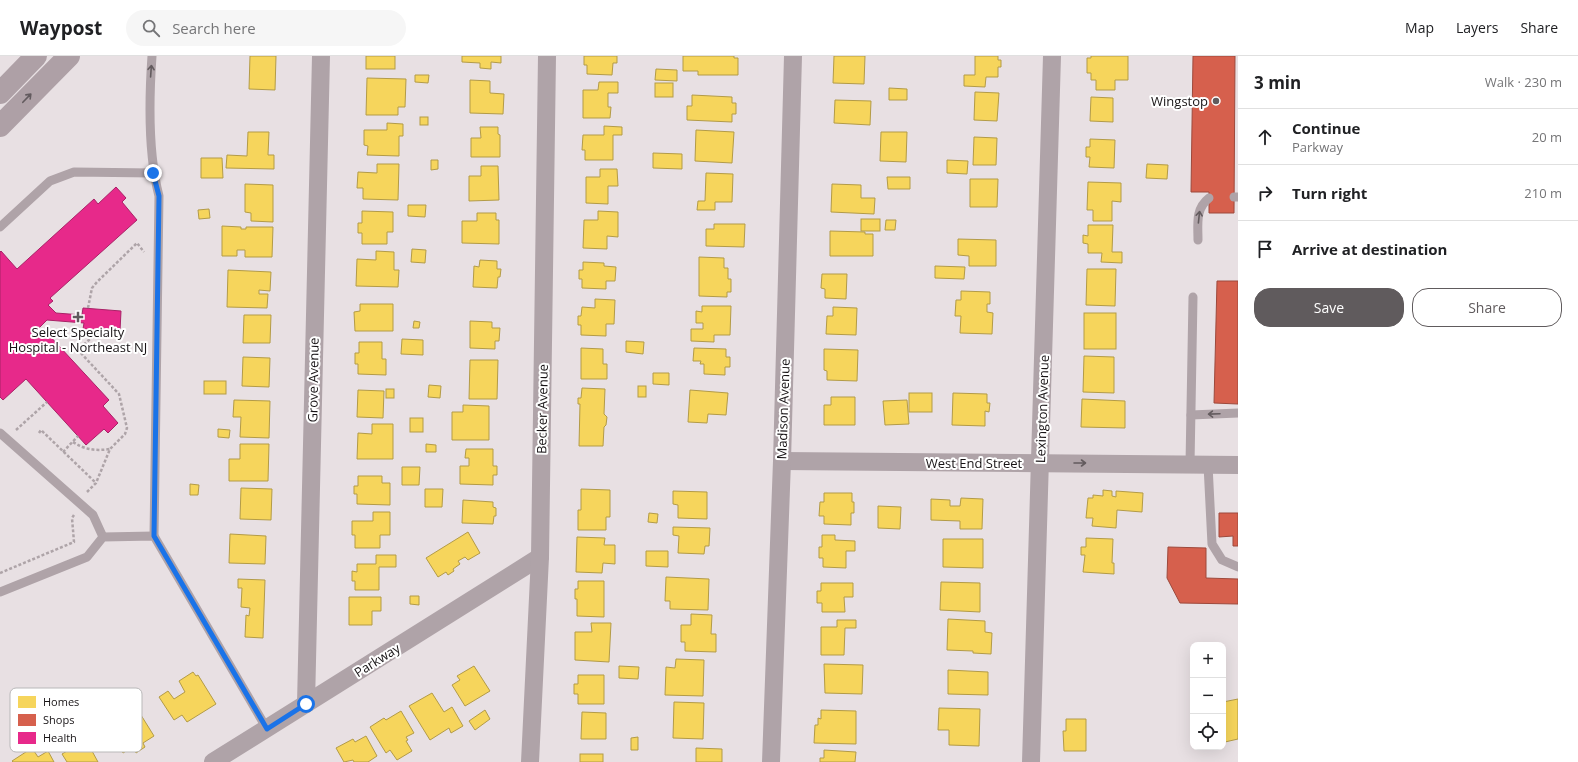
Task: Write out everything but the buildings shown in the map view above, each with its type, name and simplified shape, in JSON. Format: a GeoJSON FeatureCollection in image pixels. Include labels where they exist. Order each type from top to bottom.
{"type":"FeatureCollection","features":[{"type":"Feature","properties":{"kind":"highway"},"geometry":{"type":"LineString","coordinates":[[0,93],[36,56]]}},
{"type":"Feature","properties":{"kind":"highway"},"geometry":{"type":"LineString","coordinates":[[0,126],[68,56]]}},
{"type":"Feature","properties":{"kind":"street","name":"Grove Avenue"},"geometry":{"type":"LineString","coordinates":[[306,704],[321,56]]}},
{"type":"Feature","properties":{"kind":"street","name":"Becker Avenue"},"geometry":{"type":"LineString","coordinates":[[530,762],[540,557],[547,56]]}},
{"type":"Feature","properties":{"kind":"street","name":"Madison Avenue"},"geometry":{"type":"LineString","coordinates":[[771,762],[794,56]]}},
{"type":"Feature","properties":{"kind":"street","name":"Lexington Avenue"},"geometry":{"type":"LineString","coordinates":[[1031,762],[1052,56]]}},
{"type":"Feature","properties":{"kind":"street","name":"West End Street"},"geometry":{"type":"LineString","coordinates":[[782,461],[1238,465]]}},
{"type":"Feature","properties":{"kind":"street","name":"Parkway"},"geometry":{"type":"LineString","coordinates":[[213,762],[540,557]]}},
{"type":"Feature","properties":{"kind":"lane"},"geometry":{"type":"LineString","coordinates":[[152,56],[150,85],[153,173],[159,196],[154,536],[267,729]]}},
{"type":"Feature","properties":{"kind":"lane"},"geometry":{"type":"LineString","coordinates":[[0,228],[50,181],[74,172],[153,173]]}},
{"type":"Feature","properties":{"kind":"lane"},"geometry":{"type":"LineString","coordinates":[[1198,240],[1198,213],[1204,202],[1209,198]]}},
{"type":"Feature","properties":{"kind":"lane"},"geometry":{"type":"LineString","coordinates":[[1190,464],[1192,297]]}},
{"type":"Feature","properties":{"kind":"lane"},"geometry":{"type":"LineString","coordinates":[[1191,415],[1238,413]]}},
{"type":"Feature","properties":{"kind":"lane"},"geometry":{"type":"LineString","coordinates":[[3,436],[93,515],[103,537]]}},
{"type":"Feature","properties":{"kind":"lane"},"geometry":{"type":"LineString","coordinates":[[1208,465],[1212,544],[1222,560],[1238,567]]}},
{"type":"Feature","properties":{"kind":"lane"},"geometry":{"type":"LineString","coordinates":[[103,537],[154,536]]}},
{"type":"Feature","properties":{"kind":"lane"},"geometry":{"type":"LineString","coordinates":[[0,592],[87,557],[103,537]]}},
{"type":"Feature","properties":{"kind":"path"},"geometry":{"type":"LineString","coordinates":[[88,308],[92,288],[137,243],[145,254]]}},
{"type":"Feature","properties":{"kind":"path"},"geometry":{"type":"LineString","coordinates":[[0,573],[74,542],[72,518],[79,502],[84,494],[96,483],[110,449],[125,434],[127,428],[119,394],[78,350],[91,338],[88,329]]}},
{"type":"Feature","properties":{"kind":"path"},"geometry":{"type":"LineString","coordinates":[[3,436],[47,402]]}},
{"type":"Feature","properties":{"kind":"path"},"geometry":{"type":"LineString","coordinates":[[39,433],[41,430],[96,483]]}},
{"type":"Feature","properties":{"kind":"path"},"geometry":{"type":"LineString","coordinates":[[63,452],[78,436]]}},
{"type":"Feature","properties":{"kind":"path"},"geometry":{"type":"LineString","coordinates":[[73,442],[85,449],[110,449]]}},
{"type":"Feature","properties":{"kind":"place","name":"Wingstop"},"geometry":{"type":"Point","coordinates":[1216,101]}},
{"type":"Feature","properties":{"kind":"place","name":"Select Specialty Hospital - Northeast NJ"},"geometry":{"type":"Point","coordinates":[78,317]}},
{"type":"Feature","properties":{"kind":"route"},"geometry":{"type":"LineString","coordinates":[[153,173],[159,196],[154,536],[267,729],[306,704]]}}]}
